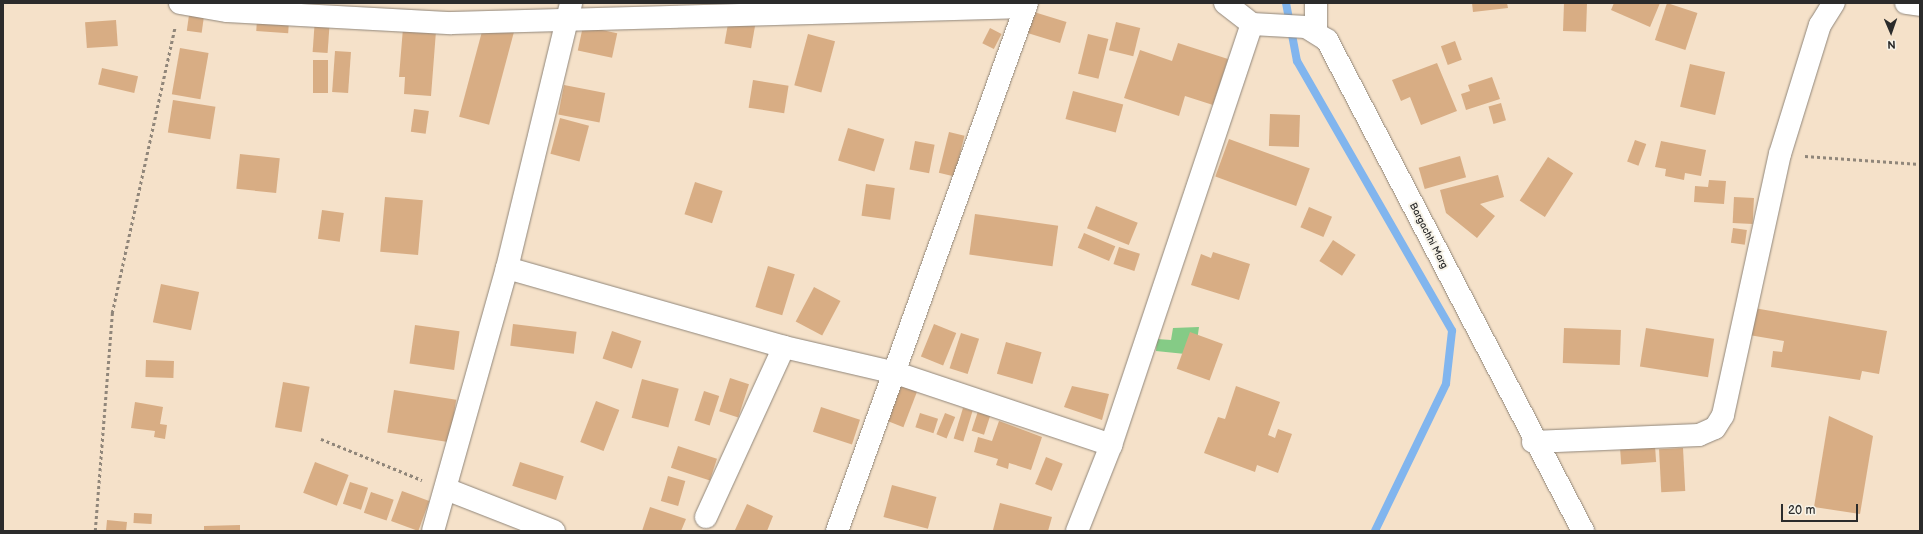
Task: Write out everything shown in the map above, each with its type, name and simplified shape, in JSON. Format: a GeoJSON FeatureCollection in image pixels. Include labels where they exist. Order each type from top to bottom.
{"type":"FeatureCollection","features":[{"type":"Feature","properties":{"kind":"street"},"geometry":{"type":"LineString","coordinates":[[180,3],[227,11],[452,23],[569,12],[1026,5],[896,373],[838,531]]}},
{"type":"Feature","properties":{"kind":"street"},"geometry":{"type":"LineString","coordinates":[[1225,3],[1258,26],[1311,30],[1316,3]]}},
{"type":"Feature","properties":{"kind":"street"},"geometry":{"type":"LineString","coordinates":[[1534,442],[1699,435],[1715,428],[1723,415],[1780,154],[1820,24],[1834,3]]}},
{"type":"Feature","properties":{"kind":"street"},"geometry":{"type":"LineString","coordinates":[[1906,3],[1920,6]]}},
{"type":"Feature","properties":{"kind":"street"},"geometry":{"type":"LineString","coordinates":[[433,531],[507,268],[569,12]]}},
{"type":"Feature","properties":{"kind":"street"},"geometry":{"type":"LineString","coordinates":[[1077,531],[1111,445],[1258,26]]}},
{"type":"Feature","properties":{"kind":"street","name":"Bargachhi Marg"},"geometry":{"type":"LineString","coordinates":[[1311,30],[1327,40],[1534,442],[1583,531]]}},
{"type":"Feature","properties":{"kind":"street"},"geometry":{"type":"LineString","coordinates":[[507,268],[784,347],[896,373],[1111,445]]}},
{"type":"Feature","properties":{"kind":"street"},"geometry":{"type":"LineString","coordinates":[[706,517],[784,347]]}},
{"type":"Feature","properties":{"kind":"street"},"geometry":{"type":"LineString","coordinates":[[446,489],[554,531]]}},
{"type":"Feature","properties":{"kind":"path"},"geometry":{"type":"LineString","coordinates":[[95,531],[112,313],[180,3]]}},
{"type":"Feature","properties":{"kind":"path"},"geometry":{"type":"LineString","coordinates":[[1780,154],[1920,164]]}},
{"type":"Feature","properties":{"kind":"path"},"geometry":{"type":"LineString","coordinates":[[321,439],[446,489]]}},
{"type":"Feature","properties":{"kind":"green space"},"geometry":{"type":"Polygon","coordinates":[[[1199,327],[1195,355],[1156,351],[1157,339],[1171,340],[1173,328],[1199,327]]]}},
{"type":"Feature","properties":{"kind":"building"},"geometry":{"type":"Polygon","coordinates":[[[1472,3],[1507,3],[1508,8],[1473,12],[1472,3]]]}},
{"type":"Feature","properties":{"kind":"building"},"geometry":{"type":"Polygon","coordinates":[[[1564,3],[1587,4],[1586,32],[1563,31],[1564,3]]]}},
{"type":"Feature","properties":{"kind":"building"},"geometry":{"type":"Polygon","coordinates":[[[1614,3],[1660,3],[1650,27],[1611,10],[1614,3]]]}},
{"type":"Feature","properties":{"kind":"building"},"geometry":{"type":"Polygon","coordinates":[[[1667,3],[1697,13],[1685,50],[1655,40],[1667,3]]]}},
{"type":"Feature","properties":{"kind":"building"},"geometry":{"type":"Polygon","coordinates":[[[190,8],[205,10],[202,33],[187,31],[190,8]]]}},
{"type":"Feature","properties":{"kind":"building"},"geometry":{"type":"Polygon","coordinates":[[[1034,12],[1067,22],[1060,43],[1028,33],[1034,12]]]}},
{"type":"Feature","properties":{"kind":"building"},"geometry":{"type":"Polygon","coordinates":[[[315,18],[330,19],[328,53],[313,52],[315,18]]]}},
{"type":"Feature","properties":{"kind":"building"},"geometry":{"type":"Polygon","coordinates":[[[729,18],[756,23],[751,48],[724,44],[729,18]]]}},
{"type":"Feature","properties":{"kind":"building"},"geometry":{"type":"Polygon","coordinates":[[[116,20],[118,46],[87,48],[85,22],[116,20]]]}},
{"type":"Feature","properties":{"kind":"building"},"geometry":{"type":"Polygon","coordinates":[[[257,20],[289,22],[288,33],[256,31],[257,20]]]}},
{"type":"Feature","properties":{"kind":"building"},"geometry":{"type":"Polygon","coordinates":[[[1116,22],[1140,28],[1133,56],[1109,50],[1116,22]]]}},
{"type":"Feature","properties":{"kind":"building"},"geometry":{"type":"Polygon","coordinates":[[[484,24],[514,32],[489,125],[459,117],[484,24]]]}},
{"type":"Feature","properties":{"kind":"building"},"geometry":{"type":"Polygon","coordinates":[[[583,26],[617,33],[612,58],[578,50],[583,26]]]}},
{"type":"Feature","properties":{"kind":"building"},"geometry":{"type":"Polygon","coordinates":[[[403,28],[436,31],[431,96],[404,94],[405,77],[399,77],[403,28]]]}},
{"type":"Feature","properties":{"kind":"building"},"geometry":{"type":"Polygon","coordinates":[[[990,28],[1002,34],[994,49],[982,43],[990,28]]]}},
{"type":"Feature","properties":{"kind":"building"},"geometry":{"type":"Polygon","coordinates":[[[808,34],[835,41],[821,92],[794,85],[808,34]]]}},
{"type":"Feature","properties":{"kind":"building"},"geometry":{"type":"Polygon","coordinates":[[[1088,34],[1108,39],[1098,79],[1078,74],[1088,34]]]}},
{"type":"Feature","properties":{"kind":"building"},"geometry":{"type":"Polygon","coordinates":[[[1455,41],[1462,60],[1448,65],[1441,46],[1455,41]]]}},
{"type":"Feature","properties":{"kind":"building"},"geometry":{"type":"Polygon","coordinates":[[[1178,43],[1228,59],[1213,105],[1185,96],[1179,116],[1124,98],[1140,50],[1172,61],[1178,43]]]}},
{"type":"Feature","properties":{"kind":"building"},"geometry":{"type":"Polygon","coordinates":[[[180,48],[209,53],[200,99],[172,94],[180,48]]]}},
{"type":"Feature","properties":{"kind":"building"},"geometry":{"type":"Polygon","coordinates":[[[335,51],[351,52],[348,93],[332,92],[335,51]]]}},
{"type":"Feature","properties":{"kind":"building"},"geometry":{"type":"Polygon","coordinates":[[[313,60],[328,60],[328,93],[313,93],[313,60]]]}},
{"type":"Feature","properties":{"kind":"building"},"geometry":{"type":"Polygon","coordinates":[[[1437,63],[1457,111],[1421,125],[1410,97],[1401,101],[1392,80],[1437,63]]]}},
{"type":"Feature","properties":{"kind":"building"},"geometry":{"type":"Polygon","coordinates":[[[1690,64],[1725,72],[1715,115],[1680,107],[1690,64]]]}},
{"type":"Feature","properties":{"kind":"building"},"geometry":{"type":"Polygon","coordinates":[[[102,68],[138,76],[134,93],[98,85],[102,68]]]}},
{"type":"Feature","properties":{"kind":"building"},"geometry":{"type":"Polygon","coordinates":[[[1492,77],[1500,99],[1466,110],[1461,94],[1470,91],[1468,85],[1492,77]]]}},
{"type":"Feature","properties":{"kind":"building"},"geometry":{"type":"Polygon","coordinates":[[[753,80],[789,86],[784,113],[749,108],[753,80]]]}},
{"type":"Feature","properties":{"kind":"building"},"geometry":{"type":"Polygon","coordinates":[[[564,85],[605,93],[600,122],[558,114],[564,85]]]}},
{"type":"Feature","properties":{"kind":"building"},"geometry":{"type":"Polygon","coordinates":[[[1073,91],[1123,104],[1116,132],[1065,119],[1073,91]]]}},
{"type":"Feature","properties":{"kind":"building"},"geometry":{"type":"Polygon","coordinates":[[[173,100],[215,107],[210,139],[168,133],[173,100]]]}},
{"type":"Feature","properties":{"kind":"building"},"geometry":{"type":"Polygon","coordinates":[[[1501,103],[1506,120],[1493,124],[1489,107],[1501,103]]]}},
{"type":"Feature","properties":{"kind":"building"},"geometry":{"type":"Polygon","coordinates":[[[414,109],[429,111],[426,134],[411,132],[414,109]]]}},
{"type":"Feature","properties":{"kind":"building"},"geometry":{"type":"Polygon","coordinates":[[[1270,114],[1300,115],[1299,147],[1269,146],[1270,114]]]}},
{"type":"Feature","properties":{"kind":"building"},"geometry":{"type":"Polygon","coordinates":[[[560,118],[589,126],[579,162],[550,154],[560,118]]]}},
{"type":"Feature","properties":{"kind":"building"},"geometry":{"type":"Polygon","coordinates":[[[848,128],[884,139],[874,172],[838,161],[848,128]]]}},
{"type":"Feature","properties":{"kind":"building"},"geometry":{"type":"Polygon","coordinates":[[[949,132],[965,136],[954,177],[939,173],[949,132]]]}},
{"type":"Feature","properties":{"kind":"building"},"geometry":{"type":"Polygon","coordinates":[[[1229,139],[1310,168],[1296,206],[1215,177],[1229,139]]]}},
{"type":"Feature","properties":{"kind":"building"},"geometry":{"type":"Polygon","coordinates":[[[1635,140],[1646,144],[1638,166],[1627,162],[1635,140]]]}},
{"type":"Feature","properties":{"kind":"building"},"geometry":{"type":"Polygon","coordinates":[[[915,141],[935,145],[929,173],[909,169],[915,141]]]}},
{"type":"Feature","properties":{"kind":"building"},"geometry":{"type":"Polygon","coordinates":[[[1661,141],[1706,150],[1701,176],[1685,173],[1684,180],[1665,176],[1666,169],[1655,167],[1661,141]]]}},
{"type":"Feature","properties":{"kind":"building"},"geometry":{"type":"Polygon","coordinates":[[[240,154],[280,158],[276,193],[236,189],[240,154]]]}},
{"type":"Feature","properties":{"kind":"building"},"geometry":{"type":"Polygon","coordinates":[[[1460,156],[1466,177],[1425,189],[1419,168],[1460,156]]]}},
{"type":"Feature","properties":{"kind":"building"},"geometry":{"type":"Polygon","coordinates":[[[1548,157],[1573,173],[1545,217],[1520,201],[1548,157]]]}},
{"type":"Feature","properties":{"kind":"building"},"geometry":{"type":"Polygon","coordinates":[[[1498,175],[1504,197],[1480,204],[1495,216],[1477,238],[1446,213],[1440,190],[1498,175]]]}},
{"type":"Feature","properties":{"kind":"building"},"geometry":{"type":"Polygon","coordinates":[[[1709,180],[1726,181],[1724,204],[1694,202],[1695,186],[1708,187],[1709,180]]]}},
{"type":"Feature","properties":{"kind":"building"},"geometry":{"type":"Polygon","coordinates":[[[695,182],[723,191],[712,223],[684,214],[695,182]]]}},
{"type":"Feature","properties":{"kind":"building"},"geometry":{"type":"Polygon","coordinates":[[[866,184],[895,188],[890,220],[862,216],[866,184]]]}},
{"type":"Feature","properties":{"kind":"building"},"geometry":{"type":"Polygon","coordinates":[[[385,197],[423,200],[418,255],[380,252],[385,197]]]}},
{"type":"Feature","properties":{"kind":"building"},"geometry":{"type":"Polygon","coordinates":[[[1734,197],[1754,198],[1753,224],[1733,223],[1734,197]]]}},
{"type":"Feature","properties":{"kind":"building"},"geometry":{"type":"Polygon","coordinates":[[[1096,206],[1138,223],[1129,245],[1087,228],[1096,206]]]}},
{"type":"Feature","properties":{"kind":"building"},"geometry":{"type":"Polygon","coordinates":[[[1309,207],[1332,217],[1323,237],[1300,227],[1309,207]]]}},
{"type":"Feature","properties":{"kind":"building"},"geometry":{"type":"Polygon","coordinates":[[[322,210],[344,213],[340,242],[318,239],[322,210]]]}},
{"type":"Feature","properties":{"kind":"building"},"geometry":{"type":"Polygon","coordinates":[[[975,214],[1058,226],[1052,266],[969,255],[975,214]]]}},
{"type":"Feature","properties":{"kind":"building"},"geometry":{"type":"Polygon","coordinates":[[[1733,228],[1747,230],[1745,245],[1731,243],[1733,228]]]}},
{"type":"Feature","properties":{"kind":"building"},"geometry":{"type":"Polygon","coordinates":[[[1084,233],[1115,246],[1109,261],[1078,248],[1084,233]]]}},
{"type":"Feature","properties":{"kind":"building"},"geometry":{"type":"Polygon","coordinates":[[[1333,240],[1356,255],[1342,276],[1319,261],[1333,240]]]}},
{"type":"Feature","properties":{"kind":"building"},"geometry":{"type":"Polygon","coordinates":[[[1119,247],[1140,254],[1134,271],[1113,264],[1119,247]]]}},
{"type":"Feature","properties":{"kind":"building"},"geometry":{"type":"Polygon","coordinates":[[[1213,252],[1250,264],[1239,300],[1191,285],[1201,254],[1211,258],[1213,252]]]}},
{"type":"Feature","properties":{"kind":"building"},"geometry":{"type":"Polygon","coordinates":[[[768,266],[795,274],[782,315],[755,307],[768,266]]]}},
{"type":"Feature","properties":{"kind":"building"},"geometry":{"type":"Polygon","coordinates":[[[161,284],[199,292],[191,330],[153,322],[161,284]]]}},
{"type":"Feature","properties":{"kind":"building"},"geometry":{"type":"Polygon","coordinates":[[[814,287],[840,301],[822,336],[796,321],[814,287]]]}},
{"type":"Feature","properties":{"kind":"building"},"geometry":{"type":"Polygon","coordinates":[[[1754,308],[1887,331],[1879,374],[1862,371],[1860,380],[1771,367],[1773,351],[1782,352],[1784,341],[1749,335],[1754,308]]]}},
{"type":"Feature","properties":{"kind":"building"},"geometry":{"type":"Polygon","coordinates":[[[513,324],[577,332],[574,354],[510,346],[513,324]]]}},
{"type":"Feature","properties":{"kind":"building"},"geometry":{"type":"Polygon","coordinates":[[[934,324],[956,333],[943,365],[921,356],[934,324]]]}},
{"type":"Feature","properties":{"kind":"building"},"geometry":{"type":"Polygon","coordinates":[[[415,325],[460,331],[454,370],[410,364],[415,325]]]}},
{"type":"Feature","properties":{"kind":"building"},"geometry":{"type":"Polygon","coordinates":[[[1564,328],[1621,330],[1620,365],[1563,363],[1564,328]]]}},
{"type":"Feature","properties":{"kind":"building"},"geometry":{"type":"Polygon","coordinates":[[[1646,328],[1714,339],[1708,377],[1640,367],[1646,328]]]}},
{"type":"Feature","properties":{"kind":"building"},"geometry":{"type":"Polygon","coordinates":[[[612,331],[641,341],[632,369],[603,358],[612,331]]]}},
{"type":"Feature","properties":{"kind":"building"},"geometry":{"type":"Polygon","coordinates":[[[1190,332],[1223,344],[1210,381],[1177,369],[1190,332]]]}},
{"type":"Feature","properties":{"kind":"building"},"geometry":{"type":"Polygon","coordinates":[[[961,333],[979,339],[968,374],[950,368],[961,333]]]}},
{"type":"Feature","properties":{"kind":"building"},"geometry":{"type":"Polygon","coordinates":[[[1006,342],[1042,352],[1032,384],[997,374],[1006,342]]]}},
{"type":"Feature","properties":{"kind":"building"},"geometry":{"type":"Polygon","coordinates":[[[146,360],[174,361],[173,378],[145,377],[146,360]]]}},
{"type":"Feature","properties":{"kind":"building"},"geometry":{"type":"Polygon","coordinates":[[[730,378],[749,384],[738,417],[719,411],[730,378]]]}},
{"type":"Feature","properties":{"kind":"building"},"geometry":{"type":"Polygon","coordinates":[[[642,379],[679,389],[668,427],[632,418],[642,379]]]}},
{"type":"Feature","properties":{"kind":"building"},"geometry":{"type":"Polygon","coordinates":[[[283,382],[310,387],[302,432],[275,427],[283,382]]]}},
{"type":"Feature","properties":{"kind":"building"},"geometry":{"type":"Polygon","coordinates":[[[900,383],[918,390],[903,427],[886,420],[900,383]]]}},
{"type":"Feature","properties":{"kind":"building"},"geometry":{"type":"Polygon","coordinates":[[[1072,386],[1109,394],[1102,420],[1064,407],[1072,386]]]}},
{"type":"Feature","properties":{"kind":"building"},"geometry":{"type":"Polygon","coordinates":[[[1236,386],[1280,402],[1268,435],[1275,438],[1278,429],[1292,434],[1278,473],[1257,465],[1255,472],[1204,453],[1218,417],[1225,419],[1236,386]]]}},
{"type":"Feature","properties":{"kind":"building"},"geometry":{"type":"Polygon","coordinates":[[[394,390],[456,400],[449,442],[387,432],[394,390]]]}},
{"type":"Feature","properties":{"kind":"building"},"geometry":{"type":"Polygon","coordinates":[[[704,391],[719,396],[710,425],[694,420],[704,391]]]}},
{"type":"Feature","properties":{"kind":"building"},"geometry":{"type":"Polygon","coordinates":[[[596,401],[619,410],[604,451],[580,442],[596,401]]]}},
{"type":"Feature","properties":{"kind":"building"},"geometry":{"type":"Polygon","coordinates":[[[135,402],[163,407],[160,424],[167,425],[165,439],[154,437],[155,431],[131,428],[135,402]]]}},
{"type":"Feature","properties":{"kind":"building"},"geometry":{"type":"Polygon","coordinates":[[[980,405],[992,409],[984,435],[972,431],[980,405]]]}},
{"type":"Feature","properties":{"kind":"building"},"geometry":{"type":"Polygon","coordinates":[[[821,407],[860,420],[852,444],[813,432],[821,407]]]}},
{"type":"Feature","properties":{"kind":"building"},"geometry":{"type":"Polygon","coordinates":[[[963,408],[973,411],[963,442],[954,439],[963,408]]]}},
{"type":"Feature","properties":{"kind":"building"},"geometry":{"type":"Polygon","coordinates":[[[920,413],[938,419],[933,433],[915,427],[920,413]]]}},
{"type":"Feature","properties":{"kind":"building"},"geometry":{"type":"Polygon","coordinates":[[[945,413],[955,417],[947,438],[936,434],[945,413]]]}},
{"type":"Feature","properties":{"kind":"building"},"geometry":{"type":"Polygon","coordinates":[[[1829,416],[1873,436],[1860,514],[1814,507],[1829,416]]]}},
{"type":"Feature","properties":{"kind":"building"},"geometry":{"type":"Polygon","coordinates":[[[999,421],[1042,437],[1031,470],[1009,463],[1008,469],[996,465],[998,459],[974,452],[978,437],[992,441],[999,421]]]}},
{"type":"Feature","properties":{"kind":"building"},"geometry":{"type":"Polygon","coordinates":[[[678,446],[717,459],[710,481],[671,468],[678,446]]]}},
{"type":"Feature","properties":{"kind":"building"},"geometry":{"type":"Polygon","coordinates":[[[1655,446],[1656,462],[1621,464],[1620,448],[1655,446]]]}},
{"type":"Feature","properties":{"kind":"building"},"geometry":{"type":"Polygon","coordinates":[[[1683,448],[1685,491],[1661,492],[1659,449],[1683,448]]]}},
{"type":"Feature","properties":{"kind":"building"},"geometry":{"type":"Polygon","coordinates":[[[1046,457],[1063,464],[1052,491],[1035,484],[1046,457]]]}},
{"type":"Feature","properties":{"kind":"building"},"geometry":{"type":"Polygon","coordinates":[[[315,462],[349,475],[337,506],[303,493],[315,462]]]}},
{"type":"Feature","properties":{"kind":"building"},"geometry":{"type":"Polygon","coordinates":[[[520,462],[564,476],[556,500],[512,486],[520,462]]]}},
{"type":"Feature","properties":{"kind":"building"},"geometry":{"type":"Polygon","coordinates":[[[668,476],[685,481],[678,506],[661,501],[668,476]]]}},
{"type":"Feature","properties":{"kind":"building"},"geometry":{"type":"Polygon","coordinates":[[[350,482],[368,488],[361,510],[343,504],[350,482]]]}},
{"type":"Feature","properties":{"kind":"building"},"geometry":{"type":"Polygon","coordinates":[[[892,485],[936,497],[928,529],[883,517],[892,485]]]}},
{"type":"Feature","properties":{"kind":"building"},"geometry":{"type":"Polygon","coordinates":[[[402,491],[429,501],[418,531],[391,521],[402,491]]]}},
{"type":"Feature","properties":{"kind":"building"},"geometry":{"type":"Polygon","coordinates":[[[371,492],[394,500],[387,521],[364,513],[371,492]]]}},
{"type":"Feature","properties":{"kind":"building"},"geometry":{"type":"Polygon","coordinates":[[[1000,503],[1052,517],[1048,531],[993,530],[1000,503]]]}},
{"type":"Feature","properties":{"kind":"building"},"geometry":{"type":"Polygon","coordinates":[[[747,504],[773,516],[767,531],[735,530],[747,504]]]}},
{"type":"Feature","properties":{"kind":"building"},"geometry":{"type":"Polygon","coordinates":[[[650,507],[686,519],[681,531],[642,531],[650,507]]]}},
{"type":"Feature","properties":{"kind":"building"},"geometry":{"type":"Polygon","coordinates":[[[134,513],[152,514],[151,524],[133,523],[134,513]]]}},
{"type":"Feature","properties":{"kind":"building"},"geometry":{"type":"Polygon","coordinates":[[[107,520],[127,522],[126,531],[106,531],[107,520]]]}},
{"type":"Feature","properties":{"kind":"building"},"geometry":{"type":"Polygon","coordinates":[[[240,525],[240,531],[204,531],[204,526],[240,525]]]}},
{"type":"Feature","properties":{"kind":"waterway"},"geometry":{"type":"LineString","coordinates":[[1286,3],[1297,61],[1452,331],[1446,384],[1375,531]]}}]}
